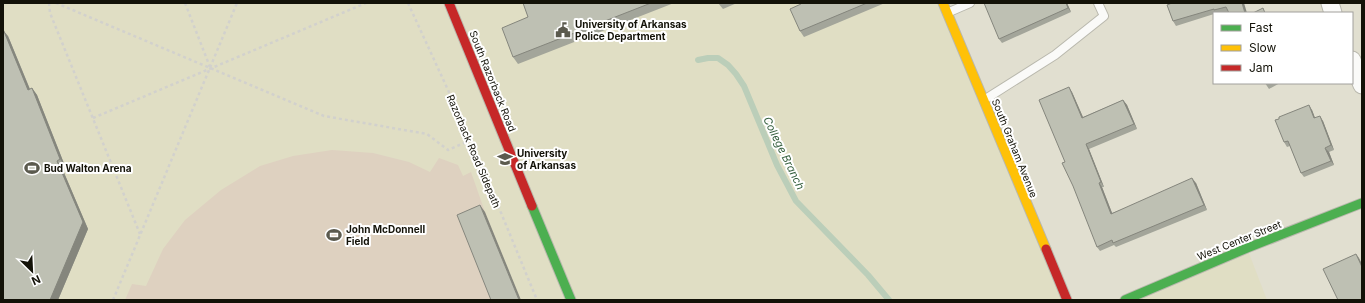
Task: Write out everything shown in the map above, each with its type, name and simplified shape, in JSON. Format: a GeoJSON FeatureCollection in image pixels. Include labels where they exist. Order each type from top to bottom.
{"type":"FeatureCollection","features":[{"type":"Feature","properties":{"kind":"street","name":"South Razorback Road"},"geometry":{"type":"LineString","coordinates":[[449,3],[571,300]]}},
{"type":"Feature","properties":{"kind":"street","name":"South Graham Avenue"},"geometry":{"type":"LineString","coordinates":[[943,3],[1067,300]]}},
{"type":"Feature","properties":{"kind":"street"},"geometry":{"type":"LineString","coordinates":[[1353,62],[1362,85]]}},
{"type":"Feature","properties":{"kind":"street","name":"West Center Street"},"geometry":{"type":"LineString","coordinates":[[1125,300],[1239,251],[1362,203]]}},
{"type":"Feature","properties":{"kind":"lane"},"geometry":{"type":"LineString","coordinates":[[947,13],[970,3]]}},
{"type":"Feature","properties":{"kind":"lane"},"geometry":{"type":"LineString","coordinates":[[984,101],[1055,55],[1104,16],[1098,3]]}},
{"type":"Feature","properties":{"kind":"path"},"geometry":{"type":"LineString","coordinates":[[49,3],[50,13],[140,234]]}},
{"type":"Feature","properties":{"kind":"path"},"geometry":{"type":"LineString","coordinates":[[56,3],[324,116],[427,134],[448,150],[471,140]]}},
{"type":"Feature","properties":{"kind":"path"},"geometry":{"type":"LineString","coordinates":[[185,3],[210,68]]}},
{"type":"Feature","properties":{"kind":"path"},"geometry":{"type":"LineString","coordinates":[[113,300],[237,3]]}},
{"type":"Feature","properties":{"kind":"path"},"geometry":{"type":"LineString","coordinates":[[93,118],[366,3]]}},
{"type":"Feature","properties":{"kind":"path","name":"Razorback Road Sidepath"},"geometry":{"type":"LineString","coordinates":[[408,3],[471,140],[537,300]]}},
{"type":"Feature","properties":{"kind":"shaded area","name":"University of Arkansas"},"geometry":{"type":"Polygon","coordinates":[[[3,3],[943,3],[1067,300],[3,300],[3,3]]]}},
{"type":"Feature","properties":{"kind":"shaded area","name":"John McDonnell Field"},"geometry":{"type":"Polygon","coordinates":[[[332,150],[373,153],[409,162],[430,172],[439,158],[458,165],[463,176],[471,172],[485,212],[520,300],[125,300],[132,284],[146,286],[163,249],[185,220],[221,190],[260,166],[293,156],[332,150]]]}},
{"type":"Feature","properties":{"kind":"shaded area"},"geometry":{"type":"Polygon","coordinates":[[[1247,248],[1267,300],[1125,300],[1247,248]]]}},
{"type":"Feature","properties":{"kind":"building","name":"University of Arkansas Police Department"},"geometry":{"type":"Polygon","coordinates":[[[523,3],[651,3],[513,57],[502,28],[528,17],[523,3]]]}},
{"type":"Feature","properties":{"kind":"building"},"geometry":{"type":"Polygon","coordinates":[[[801,3],[867,3],[800,31],[790,9],[801,3]]]}},
{"type":"Feature","properties":{"kind":"building"},"geometry":{"type":"Polygon","coordinates":[[[984,3],[1066,3],[1068,8],[999,39],[984,3]]]}},
{"type":"Feature","properties":{"kind":"building"},"geometry":{"type":"Polygon","coordinates":[[[1172,3],[1242,3],[1245,12],[1228,12],[1226,7],[1173,21],[1167,5],[1172,3]]]}},
{"type":"Feature","properties":{"kind":"building"},"geometry":{"type":"Polygon","coordinates":[[[1263,8],[1265,12],[1255,12],[1263,8]]]}},
{"type":"Feature","properties":{"kind":"building","name":"Bud Walton Arena"},"geometry":{"type":"Polygon","coordinates":[[[3,29],[28,90],[32,88],[60,159],[57,161],[83,222],[50,300],[3,300],[3,29]]]}},
{"type":"Feature","properties":{"kind":"building"},"geometry":{"type":"Polygon","coordinates":[[[1069,87],[1082,118],[1123,100],[1134,124],[1086,144],[1101,182],[1099,183],[1111,214],[1192,178],[1204,205],[1113,243],[1112,240],[1097,247],[1073,186],[1062,163],[1065,162],[1039,100],[1069,87]]]}},
{"type":"Feature","properties":{"kind":"building"},"geometry":{"type":"Polygon","coordinates":[[[1309,105],[1314,118],[1320,116],[1331,145],[1325,148],[1331,161],[1301,173],[1288,141],[1284,142],[1275,120],[1309,105]]]}},
{"type":"Feature","properties":{"kind":"building"},"geometry":{"type":"Polygon","coordinates":[[[480,205],[519,300],[491,300],[457,215],[480,205]]]}},
{"type":"Feature","properties":{"kind":"building"},"geometry":{"type":"Polygon","coordinates":[[[1356,254],[1362,267],[1362,300],[1338,300],[1323,269],[1356,254]]]}},
{"type":"Feature","properties":{"kind":"waterway","name":"College Branch"},"geometry":{"type":"LineString","coordinates":[[698,60],[718,58],[728,65],[736,74],[744,86],[777,165],[796,201],[868,275],[889,300]]}},
{"type":"Feature","properties":{"kind":"traffic: fast"},"geometry":{"type":"LineString","coordinates":[[1125,300],[1247,248],[1362,203]]}},
{"type":"Feature","properties":{"kind":"traffic: fast"},"geometry":{"type":"LineString","coordinates":[[532,206],[571,300]]}},
{"type":"Feature","properties":{"kind":"traffic: slow"},"geometry":{"type":"LineString","coordinates":[[943,3],[1046,249]]}},
{"type":"Feature","properties":{"kind":"traffic: jam"},"geometry":{"type":"LineString","coordinates":[[449,3],[532,206]]}},
{"type":"Feature","properties":{"kind":"traffic: jam"},"geometry":{"type":"LineString","coordinates":[[1046,249],[1067,300]]}},
{"type":"Feature","properties":{"kind":"place","name":"University of Arkansas Police Department"},"geometry":{"type":"Point","coordinates":[563,30]}},
{"type":"Feature","properties":{"kind":"place","name":"University of Arkansas"},"geometry":{"type":"Point","coordinates":[505,159]}},
{"type":"Feature","properties":{"kind":"place","name":"Bud Walton Arena"},"geometry":{"type":"Point","coordinates":[32,168]}},
{"type":"Feature","properties":{"kind":"place","name":"John McDonnell Field"},"geometry":{"type":"Point","coordinates":[334,235]}}]}
